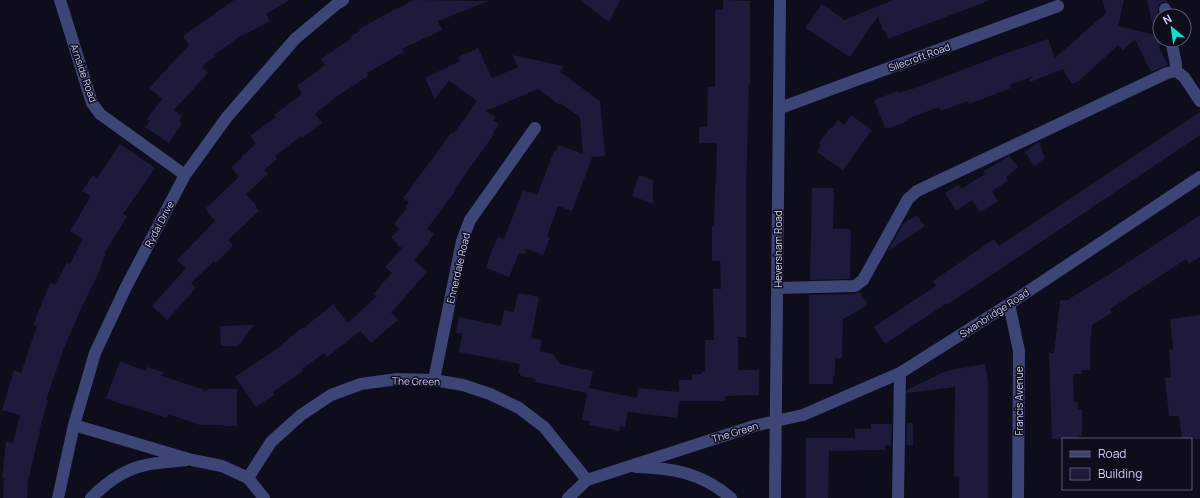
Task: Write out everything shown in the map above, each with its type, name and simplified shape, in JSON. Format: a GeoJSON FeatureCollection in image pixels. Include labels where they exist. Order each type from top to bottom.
{"type":"FeatureCollection","features":[{"type":"Feature","properties":{"kind":"street","name":"Arnside Road"},"geometry":{"type":"LineString","coordinates":[[60,0],[92,103],[100,114],[185,175]]}},
{"type":"Feature","properties":{"kind":"street","name":"Rydal Drive"},"geometry":{"type":"LineString","coordinates":[[58,498],[74,425],[95,353],[126,287],[185,175],[227,117],[295,39],[338,3],[344,0]]}},
{"type":"Feature","properties":{"kind":"street","name":"Heversham Road"},"geometry":{"type":"LineString","coordinates":[[775,498],[780,0]]}},
{"type":"Feature","properties":{"kind":"street","name":"Silecroft Road"},"geometry":{"type":"LineString","coordinates":[[780,108],[1058,6]]}},
{"type":"Feature","properties":{"kind":"street"},"geometry":{"type":"LineString","coordinates":[[1173,48],[1176,71]]}},
{"type":"Feature","properties":{"kind":"street"},"geometry":{"type":"LineString","coordinates":[[777,288],[855,286],[863,280],[908,200],[917,191],[1167,73],[1176,71],[1184,76],[1200,102]]}},
{"type":"Feature","properties":{"kind":"street","name":"Ennerdale Road"},"geometry":{"type":"LineString","coordinates":[[434,380],[462,241],[470,220],[534,128]]}},
{"type":"Feature","properties":{"kind":"street","name":"Swanbridge Road"},"geometry":{"type":"LineString","coordinates":[[775,422],[803,416],[900,373],[1009,304],[1200,177]]}},
{"type":"Feature","properties":{"kind":"street","name":"Francis Avenue"},"geometry":{"type":"LineString","coordinates":[[1009,304],[1019,351],[1018,498]]}},
{"type":"Feature","properties":{"kind":"street"},"geometry":{"type":"LineString","coordinates":[[898,498],[900,373]]}},
{"type":"Feature","properties":{"kind":"street","name":"The Green"},"geometry":{"type":"LineString","coordinates":[[248,478],[271,442],[301,415],[331,395],[361,384],[397,379],[434,380],[463,385],[490,394],[519,408],[544,427],[587,480]]}},
{"type":"Feature","properties":{"kind":"street","name":"The Green"},"geometry":{"type":"LineString","coordinates":[[568,498],[587,480],[754,426],[775,422]]}},
{"type":"Feature","properties":{"kind":"street"},"geometry":{"type":"LineString","coordinates":[[74,425],[192,460],[222,466],[248,478],[264,498]]}},
{"type":"Feature","properties":{"kind":"street"},"geometry":{"type":"LineString","coordinates":[[91,498],[102,487],[117,476],[130,470],[146,465],[192,460]]}},
{"type":"Feature","properties":{"kind":"street","name":"The Green"},"geometry":{"type":"LineString","coordinates":[[627,466],[658,467],[683,472],[702,478],[731,498]]}},
{"type":"Feature","properties":{"kind":"building"},"geometry":{"type":"Polygon","coordinates":[[[234,0],[290,0],[266,14],[270,21],[244,35],[243,34],[214,55],[216,56],[202,66],[208,73],[174,110],[182,116],[179,121],[182,124],[169,143],[145,127],[150,121],[147,119],[162,99],[149,88],[189,45],[183,36],[234,0]]]}},
{"type":"Feature","properties":{"kind":"building"},"geometry":{"type":"Polygon","coordinates":[[[414,0],[489,1],[438,21],[442,30],[402,49],[404,52],[367,73],[368,76],[336,97],[315,114],[322,123],[302,138],[301,136],[275,156],[277,159],[264,170],[268,174],[246,194],[257,206],[256,207],[259,211],[228,240],[233,246],[216,263],[214,261],[191,283],[196,288],[167,320],[152,306],[186,268],[177,260],[215,221],[205,209],[239,177],[231,167],[256,144],[250,136],[276,117],[274,115],[302,94],[297,86],[325,65],[321,59],[352,38],[351,36],[360,31],[359,29],[414,0]]]}},
{"type":"Feature","properties":{"kind":"building"},"geometry":{"type":"Polygon","coordinates":[[[580,0],[620,0],[609,22],[580,0]]]}},
{"type":"Feature","properties":{"kind":"building"},"geometry":{"type":"Polygon","coordinates":[[[723,0],[750,1],[750,84],[746,190],[746,337],[738,337],[738,370],[759,370],[759,395],[725,396],[725,401],[679,401],[677,418],[628,412],[625,427],[620,426],[619,431],[589,425],[590,421],[582,420],[587,393],[535,382],[536,379],[520,376],[521,374],[518,373],[520,364],[459,352],[462,334],[456,333],[459,317],[501,326],[504,310],[514,312],[518,293],[539,297],[531,338],[542,340],[540,351],[553,354],[560,364],[593,371],[589,388],[637,398],[638,388],[679,392],[679,380],[692,380],[692,374],[702,374],[702,372],[705,372],[705,340],[714,340],[713,289],[721,289],[720,261],[712,261],[712,226],[714,226],[717,143],[699,143],[699,127],[707,127],[708,87],[715,87],[715,10],[723,10],[723,0]]]}},
{"type":"Feature","properties":{"kind":"building"},"geometry":{"type":"Polygon","coordinates":[[[893,0],[988,1],[888,39],[885,31],[883,31],[878,16],[850,57],[805,28],[822,4],[844,20],[893,0]]]}},
{"type":"Feature","properties":{"kind":"building"},"geometry":{"type":"Polygon","coordinates":[[[1102,0],[1124,0],[1118,26],[1152,34],[1152,48],[1159,48],[1168,65],[1151,72],[1135,39],[1123,50],[1118,45],[1080,80],[1072,84],[1063,69],[1030,82],[1029,80],[1034,76],[1010,85],[1011,88],[969,104],[968,101],[941,111],[939,107],[907,119],[908,121],[887,129],[887,127],[885,128],[874,100],[898,91],[899,93],[915,88],[1048,39],[1055,58],[1106,13],[1102,0]]]}},
{"type":"Feature","properties":{"kind":"building"},"geometry":{"type":"Polygon","coordinates":[[[1147,0],[1167,0],[1169,3],[1164,2],[1158,6],[1158,8],[1152,8],[1152,22],[1147,0]]]}},
{"type":"Feature","properties":{"kind":"building"},"geometry":{"type":"Polygon","coordinates":[[[478,48],[492,78],[518,67],[512,55],[564,66],[560,72],[600,101],[605,156],[591,157],[592,158],[572,211],[558,206],[547,236],[550,238],[543,255],[526,249],[524,254],[519,253],[509,277],[486,268],[498,237],[504,239],[523,190],[537,195],[554,151],[556,152],[559,145],[583,154],[580,117],[560,103],[559,105],[538,89],[486,111],[496,117],[493,120],[499,124],[493,133],[494,134],[455,189],[456,190],[427,229],[434,234],[429,241],[430,242],[414,260],[427,272],[391,313],[398,320],[371,343],[360,331],[327,357],[324,353],[302,369],[303,371],[273,392],[274,395],[256,407],[235,377],[281,346],[333,304],[348,323],[377,296],[374,294],[392,273],[385,267],[402,248],[391,238],[399,229],[394,224],[407,208],[405,207],[409,202],[403,198],[477,101],[449,81],[435,99],[425,78],[460,61],[458,57],[478,48]]]}},
{"type":"Feature","properties":{"kind":"building"},"geometry":{"type":"Polygon","coordinates":[[[1200,112],[1200,135],[948,304],[947,303],[885,344],[874,327],[936,286],[933,281],[994,239],[999,246],[1200,112]]]}},
{"type":"Feature","properties":{"kind":"building"},"geometry":{"type":"Polygon","coordinates":[[[851,115],[872,130],[843,170],[817,152],[821,145],[819,143],[831,127],[832,128],[838,120],[844,125],[851,115]]]}},
{"type":"Feature","properties":{"kind":"building"},"geometry":{"type":"Polygon","coordinates":[[[1039,142],[1045,158],[1034,166],[1025,152],[1039,142]]]}},
{"type":"Feature","properties":{"kind":"building"},"geometry":{"type":"Polygon","coordinates":[[[120,144],[155,168],[123,214],[127,216],[104,254],[106,254],[102,261],[101,268],[64,348],[46,400],[48,400],[39,431],[28,481],[27,498],[3,498],[4,479],[2,478],[6,441],[13,443],[20,415],[2,410],[14,370],[21,373],[37,326],[33,325],[50,283],[55,285],[67,262],[70,264],[83,239],[70,231],[91,196],[82,191],[93,175],[97,178],[120,144]]]}},
{"type":"Feature","properties":{"kind":"building"},"geometry":{"type":"Polygon","coordinates":[[[1009,156],[1018,167],[1006,177],[1008,181],[992,191],[998,201],[980,212],[972,200],[956,211],[945,193],[959,184],[961,189],[985,174],[984,171],[1009,156]]]}},
{"type":"Feature","properties":{"kind":"building"},"geometry":{"type":"Polygon","coordinates":[[[639,175],[653,180],[653,204],[632,196],[639,175]]]}},
{"type":"Feature","properties":{"kind":"building"},"geometry":{"type":"Polygon","coordinates":[[[812,188],[834,188],[833,229],[851,229],[850,279],[810,280],[812,188]]]}},
{"type":"Feature","properties":{"kind":"building"},"geometry":{"type":"Polygon","coordinates":[[[917,215],[925,226],[888,251],[903,224],[917,215]]]}},
{"type":"Feature","properties":{"kind":"building"},"geometry":{"type":"Polygon","coordinates":[[[1200,215],[1200,257],[1189,264],[1186,259],[1110,309],[1112,313],[1092,325],[1090,370],[1082,370],[1082,374],[1073,374],[1074,402],[1078,402],[1078,409],[1082,409],[1082,436],[1079,436],[1079,438],[1052,439],[1049,353],[1054,353],[1060,300],[1066,301],[1200,215]]]}},
{"type":"Feature","properties":{"kind":"building"},"geometry":{"type":"Polygon","coordinates":[[[860,292],[868,305],[843,319],[842,358],[835,358],[835,375],[833,376],[833,384],[809,384],[809,295],[855,294],[860,292]]]}},
{"type":"Feature","properties":{"kind":"building"},"geometry":{"type":"Polygon","coordinates":[[[1200,315],[1200,439],[1182,438],[1179,416],[1169,416],[1165,378],[1171,377],[1169,350],[1173,349],[1170,319],[1200,315]]]}},
{"type":"Feature","properties":{"kind":"building"},"geometry":{"type":"Polygon","coordinates":[[[254,325],[238,346],[221,346],[220,326],[254,325]]]}},
{"type":"Feature","properties":{"kind":"building"},"geometry":{"type":"Polygon","coordinates":[[[120,361],[145,371],[147,367],[163,372],[162,376],[205,390],[203,392],[208,389],[237,389],[237,426],[200,425],[168,414],[167,418],[106,398],[120,361]]]}},
{"type":"Feature","properties":{"kind":"building"},"geometry":{"type":"Polygon","coordinates":[[[985,364],[988,380],[988,498],[959,498],[959,477],[954,476],[955,387],[907,393],[907,390],[946,371],[985,364]]]}},
{"type":"Feature","properties":{"kind":"building"},"geometry":{"type":"Polygon","coordinates":[[[907,423],[913,423],[913,446],[906,445],[907,423]]]}},
{"type":"Feature","properties":{"kind":"building"},"geometry":{"type":"Polygon","coordinates":[[[871,424],[892,424],[891,445],[885,445],[885,450],[829,451],[828,498],[806,498],[806,438],[855,438],[855,429],[871,429],[871,424]]]}}]}
